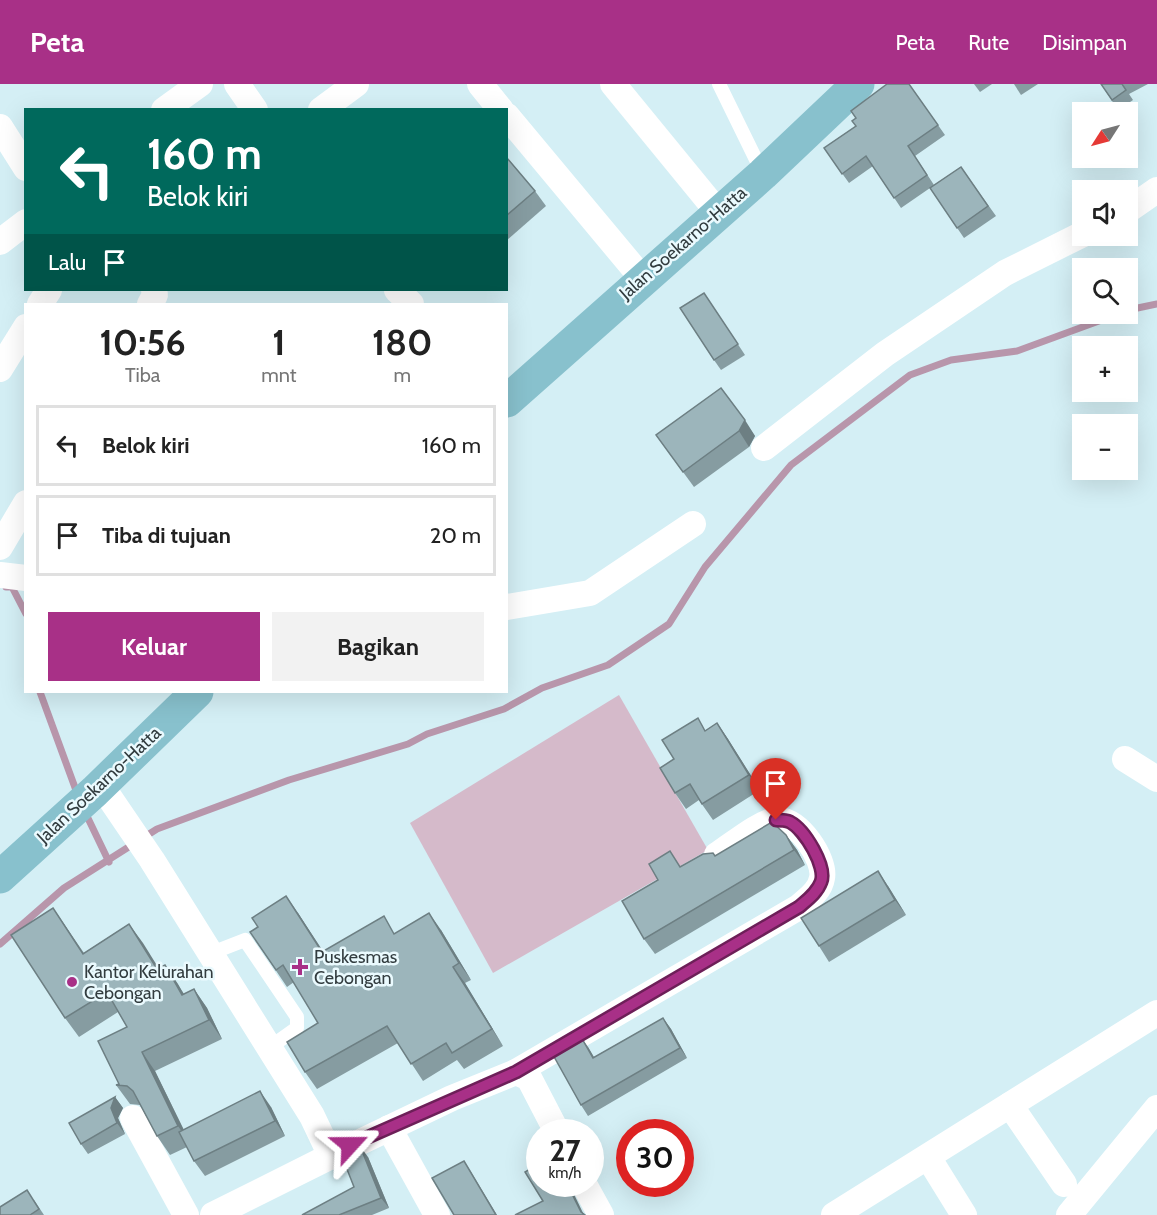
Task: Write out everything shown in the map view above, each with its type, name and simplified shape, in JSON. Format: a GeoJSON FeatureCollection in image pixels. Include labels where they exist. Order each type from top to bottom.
{"type":"FeatureCollection","features":[{"type":"Feature","properties":{"kind":"main road","name":"Jalan Soekarno-Hatta"},"geometry":{"type":"LineString","coordinates":[[508,400],[717,211],[762,174],[858,84]]}},
{"type":"Feature","properties":{"kind":"main road","name":"Jalan Soekarno-Hatta"},"geometry":{"type":"LineString","coordinates":[[0,877],[98,788],[195,693]]}},
{"type":"Feature","properties":{"kind":"street"},"geometry":{"type":"LineString","coordinates":[[167,108],[200,84]]}},
{"type":"Feature","properties":{"kind":"street"},"geometry":{"type":"LineString","coordinates":[[237,84],[254,108]]}},
{"type":"Feature","properties":{"kind":"street"},"geometry":{"type":"LineString","coordinates":[[324,108],[356,84]]}},
{"type":"Feature","properties":{"kind":"street"},"geometry":{"type":"LineString","coordinates":[[480,84],[499,108]]}},
{"type":"Feature","properties":{"kind":"street"},"geometry":{"type":"LineString","coordinates":[[613,84],[717,211]]}},
{"type":"Feature","properties":{"kind":"street"},"geometry":{"type":"LineString","coordinates":[[508,117],[642,278]]}},
{"type":"Feature","properties":{"kind":"street"},"geometry":{"type":"LineString","coordinates":[[0,127],[24,165]]}},
{"type":"Feature","properties":{"kind":"street"},"geometry":{"type":"LineString","coordinates":[[1138,203],[1157,190]]}},
{"type":"Feature","properties":{"kind":"street"},"geometry":{"type":"LineString","coordinates":[[0,242],[24,224]]}},
{"type":"Feature","properties":{"kind":"street"},"geometry":{"type":"LineString","coordinates":[[764,448],[867,367],[1005,273],[1072,240]]}},
{"type":"Feature","properties":{"kind":"street"},"geometry":{"type":"LineString","coordinates":[[398,291],[410,303]]}},
{"type":"Feature","properties":{"kind":"street"},"geometry":{"type":"LineString","coordinates":[[0,369],[24,330]]}},
{"type":"Feature","properties":{"kind":"street"},"geometry":{"type":"LineString","coordinates":[[0,547],[24,506]]}},
{"type":"Feature","properties":{"kind":"street"},"geometry":{"type":"LineString","coordinates":[[508,607],[590,593],[693,524]]}},
{"type":"Feature","properties":{"kind":"street"},"geometry":{"type":"LineString","coordinates":[[0,575],[24,578]]}},
{"type":"Feature","properties":{"kind":"street"},"geometry":{"type":"LineString","coordinates":[[1125,759],[1157,779]]}},
{"type":"Feature","properties":{"kind":"street"},"geometry":{"type":"LineString","coordinates":[[98,788],[152,860],[312,1116],[331,1156]]}},
{"type":"Feature","properties":{"kind":"street"},"geometry":{"type":"LineString","coordinates":[[213,1215],[389,1128],[516,1072],[799,907],[811,897],[822,881],[823,874],[811,843],[790,822],[776,820],[717,855]]}},
{"type":"Feature","properties":{"kind":"street"},"geometry":{"type":"LineString","coordinates":[[834,1215],[860,1208],[928,1157],[1157,1013]]}},
{"type":"Feature","properties":{"kind":"street"},"geometry":{"type":"LineString","coordinates":[[516,1072],[529,1078],[550,1119]]}},
{"type":"Feature","properties":{"kind":"street"},"geometry":{"type":"LineString","coordinates":[[1010,1105],[1064,1184]]}},
{"type":"Feature","properties":{"kind":"street"},"geometry":{"type":"LineString","coordinates":[[1069,1215],[1157,1108]]}},
{"type":"Feature","properties":{"kind":"street"},"geometry":{"type":"LineString","coordinates":[[133,1118],[186,1215]]}},
{"type":"Feature","properties":{"kind":"street"},"geometry":{"type":"LineString","coordinates":[[389,1128],[437,1215]]}},
{"type":"Feature","properties":{"kind":"street"},"geometry":{"type":"LineString","coordinates":[[928,1157],[964,1215]]}},
{"type":"Feature","properties":{"kind":"street"},"geometry":{"type":"LineString","coordinates":[[591,1197],[601,1215]]}},
{"type":"Feature","properties":{"kind":"lane"},"geometry":{"type":"LineString","coordinates":[[719,84],[762,174]]}},
{"type":"Feature","properties":{"kind":"lane"},"geometry":{"type":"LineString","coordinates":[[209,954],[245,940],[297,1017],[297,1028],[269,1048]]}},
{"type":"Feature","properties":{"kind":"shaded area"},"geometry":{"type":"Polygon","coordinates":[[[619,695],[708,850],[493,973],[410,823],[619,695]]]}},
{"type":"Feature","properties":{"kind":"building"},"geometry":{"type":"Polygon","coordinates":[[[887,84],[909,84],[938,125],[908,146],[927,175],[894,198],[866,156],[842,174],[824,148],[856,126],[852,121],[856,118],[851,111],[887,84]]]}},
{"type":"Feature","properties":{"kind":"building"},"geometry":{"type":"Polygon","coordinates":[[[1101,84],[1122,84],[1126,90],[1112,100],[1101,84]]]}},
{"type":"Feature","properties":{"kind":"building"},"geometry":{"type":"Polygon","coordinates":[[[508,159],[535,191],[508,214],[508,159]]]}},
{"type":"Feature","properties":{"kind":"building"},"geometry":{"type":"Polygon","coordinates":[[[961,167],[988,206],[957,228],[930,188],[961,167]]]}},
{"type":"Feature","properties":{"kind":"building"},"geometry":{"type":"Polygon","coordinates":[[[704,293],[738,344],[714,360],[680,308],[704,293]]]}},
{"type":"Feature","properties":{"kind":"building"},"geometry":{"type":"Polygon","coordinates":[[[721,388],[745,420],[739,431],[683,472],[656,435],[721,388]]]}},
{"type":"Feature","properties":{"kind":"building"},"geometry":{"type":"Polygon","coordinates":[[[698,718],[705,731],[717,723],[749,775],[702,804],[690,784],[675,793],[660,768],[674,759],[662,740],[698,718]]]}},
{"type":"Feature","properties":{"kind":"building"},"geometry":{"type":"Polygon","coordinates":[[[772,822],[786,835],[794,850],[644,939],[622,901],[658,880],[649,864],[670,851],[680,867],[703,854],[713,853],[715,856],[772,822]]]}},
{"type":"Feature","properties":{"kind":"building"},"geometry":{"type":"Polygon","coordinates":[[[878,871],[895,900],[819,946],[801,918],[878,871]]]}},
{"type":"Feature","properties":{"kind":"building"},"geometry":{"type":"Polygon","coordinates":[[[286,896],[322,952],[384,916],[394,934],[429,913],[459,963],[453,967],[492,1029],[452,1053],[446,1043],[411,1064],[387,1026],[305,1072],[287,1042],[318,1023],[283,965],[276,970],[250,932],[258,927],[252,918],[286,896]]]}},
{"type":"Feature","properties":{"kind":"building"},"geometry":{"type":"Polygon","coordinates":[[[53,908],[83,954],[129,924],[157,969],[165,965],[182,995],[194,989],[209,1020],[142,1052],[178,1126],[157,1136],[133,1091],[127,1086],[116,1085],[119,1084],[98,1041],[127,1027],[107,992],[65,1018],[11,935],[53,908]]]}},
{"type":"Feature","properties":{"kind":"building"},"geometry":{"type":"Polygon","coordinates":[[[663,1018],[680,1048],[581,1105],[552,1053],[581,1037],[593,1058],[663,1018]]]}},
{"type":"Feature","properties":{"kind":"building"},"geometry":{"type":"Polygon","coordinates":[[[260,1091],[275,1121],[194,1161],[179,1132],[260,1091]]]}},
{"type":"Feature","properties":{"kind":"building"},"geometry":{"type":"Polygon","coordinates":[[[115,1097],[111,1108],[117,1123],[81,1144],[69,1123],[115,1097]]]}},
{"type":"Feature","properties":{"kind":"building"},"geometry":{"type":"Polygon","coordinates":[[[360,1146],[381,1198],[339,1215],[302,1215],[354,1187],[341,1154],[360,1146]]]}},
{"type":"Feature","properties":{"kind":"building"},"geometry":{"type":"Polygon","coordinates":[[[464,1161],[496,1215],[454,1215],[432,1178],[464,1161]]]}},
{"type":"Feature","properties":{"kind":"building"},"geometry":{"type":"Polygon","coordinates":[[[27,1190],[39,1209],[30,1215],[0,1215],[0,1207],[27,1190]]]}},
{"type":"Feature","properties":{"kind":"building"},"geometry":{"type":"Polygon","coordinates":[[[541,1197],[574,1197],[585,1215],[515,1215],[543,1201],[541,1197]]]}},
{"type":"Feature","properties":{"kind":"waterway"},"geometry":{"type":"LineString","coordinates":[[1138,308],[1157,304]]}},
{"type":"Feature","properties":{"kind":"waterway"},"geometry":{"type":"LineString","coordinates":[[0,944],[64,888],[157,829],[289,780],[408,744],[427,734],[504,709],[542,688],[608,665],[669,624],[705,567],[791,465],[910,375],[951,360],[1017,351],[1091,324]]}},
{"type":"Feature","properties":{"kind":"waterway"},"geometry":{"type":"LineString","coordinates":[[6,587],[12,587],[24,610]]}},
{"type":"Feature","properties":{"kind":"waterway"},"geometry":{"type":"LineString","coordinates":[[40,693],[77,793]]}},
{"type":"Feature","properties":{"kind":"waterway"},"geometry":{"type":"LineString","coordinates":[[85,812],[109,862]]}},
{"type":"Feature","properties":{"kind":"place","name":"Puskesmas Cebongan"},"geometry":{"type":"Point","coordinates":[300,967]}},
{"type":"Feature","properties":{"kind":"place","name":"Kantor Kelurahan Cebongan"},"geometry":{"type":"Point","coordinates":[72,982]}},
{"type":"Feature","properties":{"kind":"route"},"geometry":{"type":"LineString","coordinates":[[350,1145],[452,1098],[516,1072],[799,907],[819,887],[823,874],[811,843],[802,832],[790,822],[776,820]]}}]}
